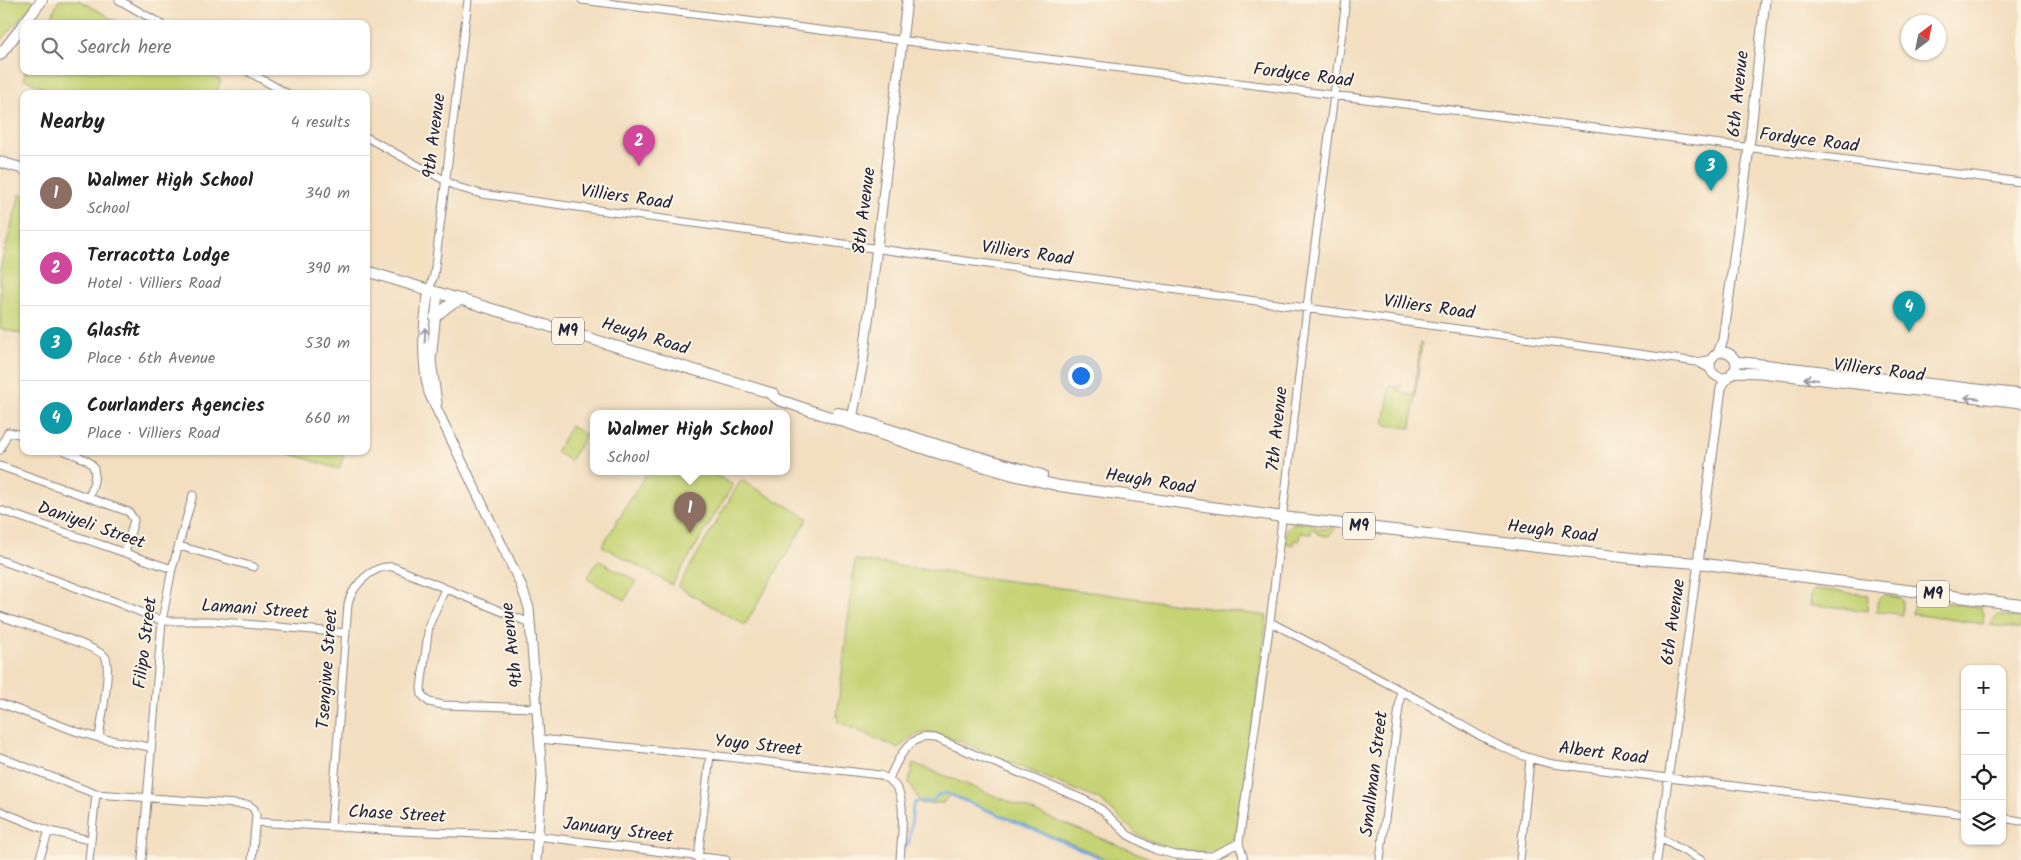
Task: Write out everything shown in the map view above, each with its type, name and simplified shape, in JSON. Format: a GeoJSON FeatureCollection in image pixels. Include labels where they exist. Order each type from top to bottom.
{"type":"FeatureCollection","features":[{"type":"Feature","properties":{"kind":"main road"},"geometry":{"type":"LineString","coordinates":[[27,20],[42,0]]}},
{"type":"Feature","properties":{"kind":"main road"},"geometry":{"type":"LineString","coordinates":[[0,55],[20,29]]}},
{"type":"Feature","properties":{"kind":"main road"},"geometry":{"type":"LineString","coordinates":[[0,162],[20,168]]}},
{"type":"Feature","properties":{"kind":"main road"},"geometry":{"type":"LineString","coordinates":[[0,167],[20,172]]}},
{"type":"Feature","properties":{"kind":"main road","name":"Heugh Road"},"geometry":{"type":"LineString","coordinates":[[370,271],[462,300],[532,319],[769,393],[779,400],[1079,488],[1283,517],[1640,559],[1698,563],[2021,605]]}},
{"type":"Feature","properties":{"kind":"main road"},"geometry":{"type":"LineString","coordinates":[[435,317],[448,306],[462,300]]}},
{"type":"Feature","properties":{"kind":"street"},"geometry":{"type":"LineString","coordinates":[[118,0],[155,20]]}},
{"type":"Feature","properties":{"kind":"street","name":"9th Avenue"},"geometry":{"type":"LineString","coordinates":[[439,416],[431,361],[435,317],[434,276],[468,0]]}},
{"type":"Feature","properties":{"kind":"street","name":"Fordyce Road"},"geometry":{"type":"LineString","coordinates":[[582,0],[2021,182]]}},
{"type":"Feature","properties":{"kind":"street","name":"8th Avenue"},"geometry":{"type":"LineString","coordinates":[[852,421],[859,390],[907,0]]}},
{"type":"Feature","properties":{"kind":"street","name":"7th Avenue"},"geometry":{"type":"LineString","coordinates":[[1244,860],[1239,843],[1270,622],[1346,0]]}},
{"type":"Feature","properties":{"kind":"street","name":"6th Avenue"},"geometry":{"type":"LineString","coordinates":[[1721,388],[1717,377],[1710,369],[1720,355],[1723,340],[1749,148],[1765,0]]}},
{"type":"Feature","properties":{"kind":"street"},"geometry":{"type":"LineString","coordinates":[[254,75],[281,90]]}},
{"type":"Feature","properties":{"kind":"street","name":"Villiers Road"},"geometry":{"type":"LineString","coordinates":[[370,139],[446,181],[468,191],[482,194],[1697,362],[1710,369]]}},
{"type":"Feature","properties":{"kind":"street","name":"9th Avenue"},"geometry":{"type":"LineString","coordinates":[[434,291],[425,322],[424,362],[429,394],[521,585],[529,608],[542,775],[536,860]]}},
{"type":"Feature","properties":{"kind":"street","name":"Villiers Road"},"geometry":{"type":"LineString","coordinates":[[1697,362],[1720,355]]}},
{"type":"Feature","properties":{"kind":"street","name":"6th Avenue"},"geometry":{"type":"LineString","coordinates":[[1657,860],[1721,388],[1734,370],[1735,362],[1720,355]]}},
{"type":"Feature","properties":{"kind":"street","name":"Villiers Road"},"geometry":{"type":"LineString","coordinates":[[1735,362],[2021,394]]}},
{"type":"Feature","properties":{"kind":"street","name":"Villiers Road"},"geometry":{"type":"LineString","coordinates":[[1730,375],[1760,373],[2021,403]]}},
{"type":"Feature","properties":{"kind":"street"},"geometry":{"type":"LineString","coordinates":[[1717,377],[1730,375]]}},
{"type":"Feature","properties":{"kind":"street"},"geometry":{"type":"LineString","coordinates":[[0,450],[8,432],[20,435]]}},
{"type":"Feature","properties":{"kind":"street","name":"Daniyeli Street"},"geometry":{"type":"LineString","coordinates":[[76,455],[84,458],[94,467],[96,477],[90,498]]}},
{"type":"Feature","properties":{"kind":"street"},"geometry":{"type":"LineString","coordinates":[[0,466],[117,507],[132,515],[134,520],[125,553]]}},
{"type":"Feature","properties":{"kind":"street","name":"Filipo Street"},"geometry":{"type":"LineString","coordinates":[[142,860],[162,621],[172,569],[193,495]]}},
{"type":"Feature","properties":{"kind":"street","name":"Daniyeli Street"},"geometry":{"type":"LineString","coordinates":[[0,510],[172,569]]}},
{"type":"Feature","properties":{"kind":"street"},"geometry":{"type":"LineString","coordinates":[[179,546],[254,567]]}},
{"type":"Feature","properties":{"kind":"street"},"geometry":{"type":"LineString","coordinates":[[0,560],[116,602],[162,621]]}},
{"type":"Feature","properties":{"kind":"street","name":"Tsengiwe Street"},"geometry":{"type":"LineString","coordinates":[[331,826],[348,604],[351,594],[376,569],[393,567],[530,623]]}},
{"type":"Feature","properties":{"kind":"street"},"geometry":{"type":"LineString","coordinates":[[445,589],[427,633],[421,688],[425,699],[429,702],[443,704],[536,708]]}},
{"type":"Feature","properties":{"kind":"street"},"geometry":{"type":"LineString","coordinates":[[0,616],[84,644],[104,655],[107,670],[98,738]]}},
{"type":"Feature","properties":{"kind":"street","name":"Lamani Street"},"geometry":{"type":"LineString","coordinates":[[162,621],[207,621],[346,633]]}},
{"type":"Feature","properties":{"kind":"street","name":"Albert Road"},"geometry":{"type":"LineString","coordinates":[[1270,622],[1401,691],[1499,746],[1530,759],[1553,764],[1961,814]]}},
{"type":"Feature","properties":{"kind":"street","name":"Smallman Street"},"geometry":{"type":"LineString","coordinates":[[1380,860],[1401,691]]}},
{"type":"Feature","properties":{"kind":"street"},"geometry":{"type":"LineString","coordinates":[[0,703],[59,726],[98,738],[150,747]]}},
{"type":"Feature","properties":{"kind":"street"},"geometry":{"type":"LineString","coordinates":[[900,860],[901,800],[899,792],[889,780],[893,768],[909,745],[921,738],[934,738],[1085,800],[1102,810],[1128,835],[1156,850],[1183,856],[1216,858],[1239,843]]}},
{"type":"Feature","properties":{"kind":"street","name":"Yoyo Street"},"geometry":{"type":"LineString","coordinates":[[539,739],[710,755],[870,773],[889,780]]}},
{"type":"Feature","properties":{"kind":"street"},"geometry":{"type":"LineString","coordinates":[[698,858],[710,755]]}},
{"type":"Feature","properties":{"kind":"street"},"geometry":{"type":"LineString","coordinates":[[0,757],[96,794],[249,805],[254,809],[256,822],[252,860]]}},
{"type":"Feature","properties":{"kind":"street"},"geometry":{"type":"LineString","coordinates":[[1520,860],[1530,759]]}},
{"type":"Feature","properties":{"kind":"street"},"geometry":{"type":"LineString","coordinates":[[89,860],[96,794]]}},
{"type":"Feature","properties":{"kind":"street"},"geometry":{"type":"LineString","coordinates":[[0,811],[49,831],[90,840]]}},
{"type":"Feature","properties":{"kind":"street"},"geometry":{"type":"LineString","coordinates":[[2006,818],[2021,820]]}},
{"type":"Feature","properties":{"kind":"street","name":"Chase Street"},"geometry":{"type":"LineString","coordinates":[[256,822],[400,831],[537,836]]}},
{"type":"Feature","properties":{"kind":"street"},"geometry":{"type":"LineString","coordinates":[[39,860],[49,831]]}},
{"type":"Feature","properties":{"kind":"street","name":"January Street"},"geometry":{"type":"LineString","coordinates":[[537,836],[698,858],[726,860]]}},
{"type":"Feature","properties":{"kind":"street"},"geometry":{"type":"LineString","coordinates":[[1660,838],[1701,860]]}},
{"type":"Feature","properties":{"kind":"green space"},"geometry":{"type":"Polygon","coordinates":[[[0,0],[36,0],[0,42],[0,0]]]}},
{"type":"Feature","properties":{"kind":"green space"},"geometry":{"type":"Polygon","coordinates":[[[59,0],[79,0],[114,20],[50,20],[59,0]]]}},
{"type":"Feature","properties":{"kind":"green space"},"geometry":{"type":"Polygon","coordinates":[[[24,75],[211,75],[221,81],[217,90],[46,90],[23,78],[24,75]]]}},
{"type":"Feature","properties":{"kind":"green space"},"geometry":{"type":"Polygon","coordinates":[[[20,194],[20,334],[0,328],[0,268],[20,194]]]}},
{"type":"Feature","properties":{"kind":"green space"},"geometry":{"type":"Polygon","coordinates":[[[1420,343],[1422,343],[1411,428],[1384,425],[1390,386],[1396,387],[1398,391],[1398,385],[1402,384],[1401,393],[1414,395],[1420,343]]]}},
{"type":"Feature","properties":{"kind":"green space"},"geometry":{"type":"Polygon","coordinates":[[[571,426],[586,435],[570,461],[556,452],[571,426]]]}},
{"type":"Feature","properties":{"kind":"green space"},"geometry":{"type":"Polygon","coordinates":[[[295,455],[344,455],[339,469],[295,455]]]}},
{"type":"Feature","properties":{"kind":"green space"},"geometry":{"type":"Polygon","coordinates":[[[645,475],[715,475],[733,485],[672,585],[602,546],[645,475]]]}},
{"type":"Feature","properties":{"kind":"green space"},"geometry":{"type":"Polygon","coordinates":[[[741,480],[808,518],[745,625],[678,587],[741,480]]]}},
{"type":"Feature","properties":{"kind":"green space"},"geometry":{"type":"Polygon","coordinates":[[[1293,523],[1311,523],[1321,529],[1332,526],[1335,530],[1328,536],[1317,534],[1317,531],[1311,529],[1311,534],[1300,533],[1299,541],[1294,540],[1294,544],[1289,544],[1285,542],[1287,529],[1293,523]]]}},
{"type":"Feature","properties":{"kind":"green space"},"geometry":{"type":"Polygon","coordinates":[[[598,560],[636,581],[625,600],[587,579],[598,560]]]}},
{"type":"Feature","properties":{"kind":"green space"},"geometry":{"type":"Polygon","coordinates":[[[855,560],[1267,616],[1247,778],[1237,832],[1231,843],[1220,851],[1202,852],[1174,849],[1155,843],[1137,834],[1100,800],[961,742],[929,731],[914,736],[898,748],[838,722],[837,716],[855,560]]]}},
{"type":"Feature","properties":{"kind":"green space"},"geometry":{"type":"Polygon","coordinates":[[[1816,589],[1868,595],[1867,611],[1818,605],[1810,606],[1811,593],[1816,589]]]}},
{"type":"Feature","properties":{"kind":"green space"},"geometry":{"type":"Polygon","coordinates":[[[1883,595],[1900,598],[1902,601],[1902,615],[1876,611],[1878,600],[1883,595]]]}},
{"type":"Feature","properties":{"kind":"green space"},"geometry":{"type":"Polygon","coordinates":[[[1917,599],[1980,607],[1984,613],[1983,624],[1912,614],[1914,603],[1917,599]]]}},
{"type":"Feature","properties":{"kind":"green space"},"geometry":{"type":"Polygon","coordinates":[[[1998,615],[2021,618],[2021,629],[1990,625],[1993,618],[1998,615]]]}},
{"type":"Feature","properties":{"kind":"green space"},"geometry":{"type":"Polygon","coordinates":[[[913,763],[1155,860],[1104,860],[1101,856],[950,794],[943,803],[921,804],[909,782],[913,763]]]}},
{"type":"Feature","properties":{"kind":"waterway"},"geometry":{"type":"LineString","coordinates":[[904,848],[909,843],[915,802],[933,801],[938,795],[946,793],[1099,857],[1102,860]]}},
{"type":"Feature","properties":{"kind":"place","name":"Terracotta Lodge"},"geometry":{"type":"Point","coordinates":[639,166]}},
{"type":"Feature","properties":{"kind":"place","name":"Glasfit"},"geometry":{"type":"Point","coordinates":[1711,191]}},
{"type":"Feature","properties":{"kind":"place","name":"Courlanders Agencies"},"geometry":{"type":"Point","coordinates":[1909,332]}},
{"type":"Feature","properties":{"kind":"place","name":"Walmer High School"},"geometry":{"type":"Point","coordinates":[690,533]}}]}
